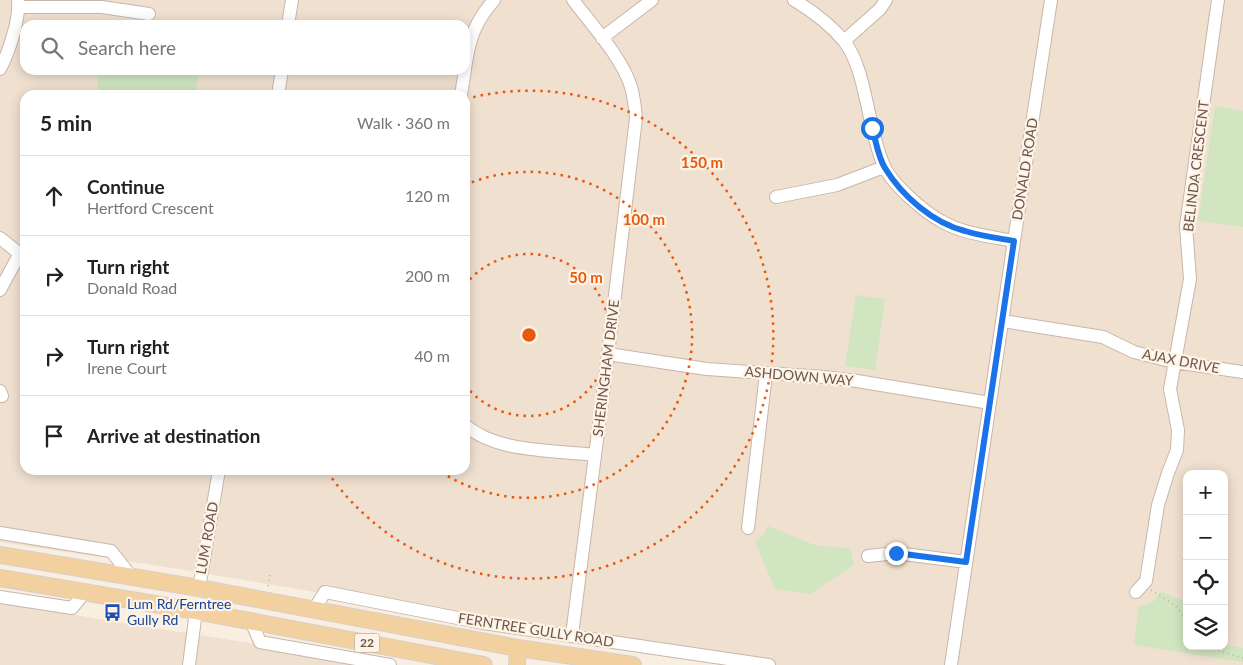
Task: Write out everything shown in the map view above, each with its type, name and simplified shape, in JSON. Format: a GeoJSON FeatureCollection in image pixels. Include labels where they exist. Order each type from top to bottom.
{"type":"FeatureCollection","features":[{"type":"Feature","properties":{"kind":"main road","name":"FERNTREE GULLY ROAD"},"geometry":{"type":"LineString","coordinates":[[0,555],[199,588],[313,611],[518,648],[633,665]]}},
{"type":"Feature","properties":{"kind":"main road"},"geometry":{"type":"LineString","coordinates":[[86,591],[90,569]]}},
{"type":"Feature","properties":{"kind":"main road","name":"22"},"geometry":{"type":"LineString","coordinates":[[0,578],[86,591],[480,665]]}},
{"type":"Feature","properties":{"kind":"main road","name":"LUM ROAD"},"geometry":{"type":"LineString","coordinates":[[196,611],[199,588]]}},
{"type":"Feature","properties":{"kind":"main road"},"geometry":{"type":"LineString","coordinates":[[309,632],[313,611]]}},
{"type":"Feature","properties":{"kind":"main road"},"geometry":{"type":"LineString","coordinates":[[517,665],[518,648]]}},
{"type":"Feature","properties":{"kind":"street"},"geometry":{"type":"LineString","coordinates":[[289,20],[292,0]]}},
{"type":"Feature","properties":{"kind":"street"},"geometry":{"type":"LineString","coordinates":[[470,45],[473,31],[482,14],[494,0]]}},
{"type":"Feature","properties":{"kind":"street","name":"SHERINGHAM DRIVE"},"geometry":{"type":"LineString","coordinates":[[572,635],[636,118],[631,85],[621,66],[573,0]]}},
{"type":"Feature","properties":{"kind":"street"},"geometry":{"type":"LineString","coordinates":[[602,38],[652,0]]}},
{"type":"Feature","properties":{"kind":"street"},"geometry":{"type":"LineString","coordinates":[[794,0],[820,18],[844,41],[861,76],[872,128],[884,167],[902,190],[921,208],[941,222],[963,231],[1014,241]]}},
{"type":"Feature","properties":{"kind":"street"},"geometry":{"type":"LineString","coordinates":[[844,41],[880,9],[886,0]]}},
{"type":"Feature","properties":{"kind":"street","name":"DONALD ROAD"},"geometry":{"type":"LineString","coordinates":[[951,665],[1051,0]]}},
{"type":"Feature","properties":{"kind":"street","name":"BELINDA CRESCENT"},"geometry":{"type":"LineString","coordinates":[[1139,588],[1146,581],[1158,505],[1177,450],[1178,430],[1170,389],[1190,279],[1186,226],[1218,0]]}},
{"type":"Feature","properties":{"kind":"street"},"geometry":{"type":"LineString","coordinates":[[0,69],[12,37],[18,3],[102,6],[149,14]]}},
{"type":"Feature","properties":{"kind":"street"},"geometry":{"type":"LineString","coordinates":[[279,90],[281,75]]}},
{"type":"Feature","properties":{"kind":"street"},"geometry":{"type":"LineString","coordinates":[[462,90],[464,75]]}},
{"type":"Feature","properties":{"kind":"street"},"geometry":{"type":"LineString","coordinates":[[776,197],[837,185],[884,167]]}},
{"type":"Feature","properties":{"kind":"street"},"geometry":{"type":"LineString","coordinates":[[0,238],[20,254]]}},
{"type":"Feature","properties":{"kind":"street"},"geometry":{"type":"LineString","coordinates":[[0,290],[20,259]]}},
{"type":"Feature","properties":{"kind":"street","name":"AJAX DRIVE"},"geometry":{"type":"LineString","coordinates":[[1003,321],[1103,337],[1134,352],[1174,362],[1243,372]]}},
{"type":"Feature","properties":{"kind":"street","name":"ASHDOWN WAY"},"geometry":{"type":"LineString","coordinates":[[608,354],[706,368],[857,381],[990,402]]}},
{"type":"Feature","properties":{"kind":"street"},"geometry":{"type":"LineString","coordinates":[[748,528],[766,374]]}},
{"type":"Feature","properties":{"kind":"street"},"geometry":{"type":"LineString","coordinates":[[470,429],[489,440],[515,446],[595,455]]}},
{"type":"Feature","properties":{"kind":"street","name":"LUM ROAD"},"geometry":{"type":"LineString","coordinates":[[199,588],[218,475]]}},
{"type":"Feature","properties":{"kind":"street"},"geometry":{"type":"LineString","coordinates":[[0,533],[111,551],[131,576]]}},
{"type":"Feature","properties":{"kind":"street"},"geometry":{"type":"LineString","coordinates":[[868,556],[896,553],[966,562]]}},
{"type":"Feature","properties":{"kind":"street"},"geometry":{"type":"LineString","coordinates":[[0,597],[72,608],[86,591]]}},
{"type":"Feature","properties":{"kind":"street","name":"FERNTREE GULLY ROAD"},"geometry":{"type":"LineString","coordinates":[[313,611],[325,592],[483,623],[769,665]]}},
{"type":"Feature","properties":{"kind":"street","name":"LUM ROAD"},"geometry":{"type":"LineString","coordinates":[[189,665],[196,611]]}},
{"type":"Feature","properties":{"kind":"street"},"geometry":{"type":"LineString","coordinates":[[251,621],[260,642],[390,665]]}},
{"type":"Feature","properties":{"kind":"path"},"geometry":{"type":"LineString","coordinates":[[268,586],[270,574]]}},
{"type":"Feature","properties":{"kind":"path"},"geometry":{"type":"LineString","coordinates":[[1139,588],[1176,606],[1183,616]]}},
{"type":"Feature","properties":{"kind":"path"},"geometry":{"type":"LineString","coordinates":[[1217,650],[1243,658]]}},
{"type":"Feature","properties":{"kind":"shaded area"},"geometry":{"type":"Polygon","coordinates":[[[0,0],[1243,0],[1243,665],[747,665],[173,568],[0,542],[0,0]]]}},
{"type":"Feature","properties":{"kind":"shaded area"},"geometry":{"type":"Polygon","coordinates":[[[0,603],[174,631],[387,665],[0,665],[0,603]]]}},
{"type":"Feature","properties":{"kind":"green space"},"geometry":{"type":"Polygon","coordinates":[[[97,75],[198,75],[196,90],[98,90],[97,75]]]}},
{"type":"Feature","properties":{"kind":"green space"},"geometry":{"type":"Polygon","coordinates":[[[1215,106],[1243,111],[1243,227],[1198,221],[1215,106]]]}},
{"type":"Feature","properties":{"kind":"green space"},"geometry":{"type":"Polygon","coordinates":[[[856,295],[885,299],[875,370],[845,366],[856,295]]]}},
{"type":"Feature","properties":{"kind":"green space"},"geometry":{"type":"Polygon","coordinates":[[[768,526],[817,546],[850,548],[854,565],[810,594],[775,589],[755,542],[764,534],[768,526]]]}},
{"type":"Feature","properties":{"kind":"green space"},"geometry":{"type":"Polygon","coordinates":[[[1160,591],[1183,600],[1183,650],[1228,650],[1228,645],[1243,648],[1243,662],[1134,645],[1139,606],[1153,602],[1160,591]]]}},
{"type":"Feature","properties":{"kind":"place","name":"Lum Rd/Ferntree Gully Rd"},"geometry":{"type":"Point","coordinates":[113,612]}},
{"type":"Feature","properties":{"kind":"route"},"geometry":{"type":"LineString","coordinates":[[872,128],[884,167],[902,190],[921,208],[941,222],[963,231],[1014,241],[966,562],[896,553]]}}]}
